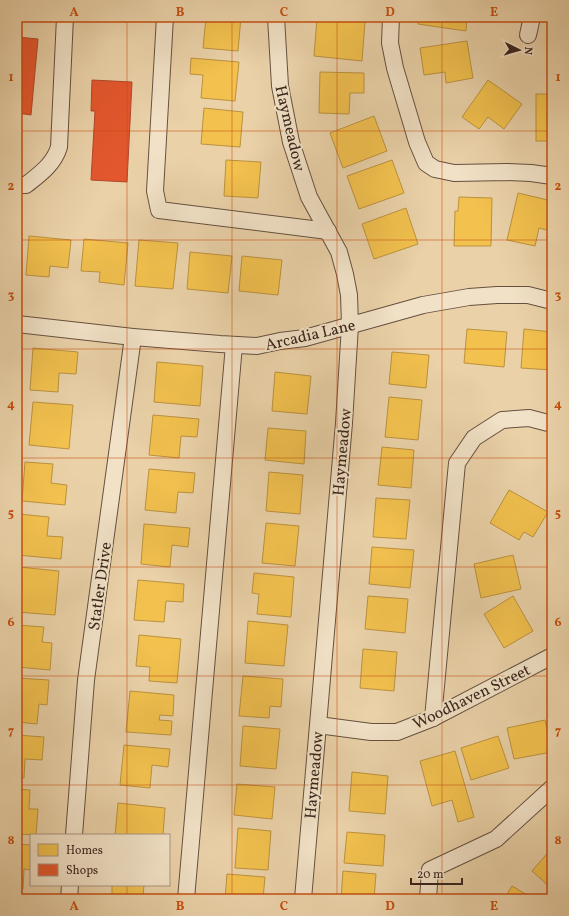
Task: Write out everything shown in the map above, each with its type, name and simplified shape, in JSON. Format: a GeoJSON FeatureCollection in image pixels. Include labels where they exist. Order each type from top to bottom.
{"type":"FeatureCollection","features":[{"type":"Feature","properties":{"kind":"street"},"geometry":{"type":"LineString","coordinates":[[17,185],[26,186],[57,156],[65,17]]}},
{"type":"Feature","properties":{"kind":"street"},"geometry":{"type":"LineString","coordinates":[[165,17],[155,191],[159,210],[328,231]]}},
{"type":"Feature","properties":{"kind":"street","name":"Haymeadow"},"geometry":{"type":"LineString","coordinates":[[276,17],[280,86],[291,142],[309,197],[339,252],[349,294],[350,325],[344,423],[303,899]]}},
{"type":"Feature","properties":{"kind":"street"},"geometry":{"type":"LineString","coordinates":[[391,17],[390,43],[395,68],[417,142],[426,163],[435,169],[454,173],[507,172],[552,176]]}},
{"type":"Feature","properties":{"kind":"street"},"geometry":{"type":"LineString","coordinates":[[528,35],[532,17]]}},
{"type":"Feature","properties":{"kind":"street","name":"Arcadia Lane"},"geometry":{"type":"LineString","coordinates":[[17,324],[133,337],[257,346],[305,338],[423,305],[469,297],[528,295],[552,301]]}},
{"type":"Feature","properties":{"kind":"street","name":"Statler Drive"},"geometry":{"type":"LineString","coordinates":[[74,834],[86,680],[133,337]]}},
{"type":"Feature","properties":{"kind":"street"},"geometry":{"type":"LineString","coordinates":[[186,899],[234,345]]}},
{"type":"Feature","properties":{"kind":"street"},"geometry":{"type":"LineString","coordinates":[[433,718],[457,463],[474,438],[502,420],[529,418],[552,424]]}},
{"type":"Feature","properties":{"kind":"street","name":"Woodhaven Street"},"geometry":{"type":"LineString","coordinates":[[318,725],[371,732],[397,732],[433,718],[552,656]]}},
{"type":"Feature","properties":{"kind":"street"},"geometry":{"type":"LineString","coordinates":[[428,899],[430,870],[496,839],[552,788]]}},
{"type":"Feature","properties":{"kind":"street"},"geometry":{"type":"LineString","coordinates":[[69,899],[70,886]]}},
{"type":"Feature","properties":{"kind":"building: Homes"},"geometry":{"type":"Polygon","coordinates":[[[206,17],[241,17],[238,51],[203,48],[206,17]]]}},
{"type":"Feature","properties":{"kind":"building: Homes"},"geometry":{"type":"Polygon","coordinates":[[[419,17],[467,17],[466,31],[418,24],[419,17]]]}},
{"type":"Feature","properties":{"kind":"building: Homes"},"geometry":{"type":"Polygon","coordinates":[[[317,18],[365,22],[362,61],[314,56],[317,18]]]}},
{"type":"Feature","properties":{"kind":"building: Homes"},"geometry":{"type":"Polygon","coordinates":[[[467,41],[473,78],[446,83],[445,72],[424,75],[420,48],[467,41]]]}},
{"type":"Feature","properties":{"kind":"building: Homes"},"geometry":{"type":"Polygon","coordinates":[[[191,58],[239,62],[235,101],[201,98],[203,75],[190,74],[191,58]]]}},
{"type":"Feature","properties":{"kind":"building: Homes"},"geometry":{"type":"Polygon","coordinates":[[[320,72],[364,73],[364,93],[350,93],[349,114],[319,113],[320,72]]]}},
{"type":"Feature","properties":{"kind":"building: Homes"},"geometry":{"type":"Polygon","coordinates":[[[488,80],[522,104],[504,129],[488,117],[479,129],[462,117],[488,80]]]}},
{"type":"Feature","properties":{"kind":"building: Homes"},"geometry":{"type":"Polygon","coordinates":[[[536,94],[552,94],[552,141],[536,141],[536,94]]]}},
{"type":"Feature","properties":{"kind":"building: Homes"},"geometry":{"type":"Polygon","coordinates":[[[204,108],[243,112],[240,147],[201,144],[204,108]]]}},
{"type":"Feature","properties":{"kind":"building: Homes"},"geometry":{"type":"Polygon","coordinates":[[[374,116],[387,151],[343,168],[330,133],[374,116]]]}},
{"type":"Feature","properties":{"kind":"building: Homes"},"geometry":{"type":"Polygon","coordinates":[[[226,160],[261,162],[258,198],[224,196],[226,160]]]}},
{"type":"Feature","properties":{"kind":"building: Homes"},"geometry":{"type":"Polygon","coordinates":[[[392,160],[404,193],[359,209],[347,176],[392,160]]]}},
{"type":"Feature","properties":{"kind":"building: Homes"},"geometry":{"type":"Polygon","coordinates":[[[518,193],[552,201],[552,221],[550,231],[539,228],[535,246],[507,240],[518,193]]]}},
{"type":"Feature","properties":{"kind":"building: Homes"},"geometry":{"type":"Polygon","coordinates":[[[459,197],[492,198],[491,246],[454,246],[455,211],[458,211],[459,197]]]}},
{"type":"Feature","properties":{"kind":"building: Homes"},"geometry":{"type":"Polygon","coordinates":[[[406,208],[418,244],[374,259],[362,224],[406,208]]]}},
{"type":"Feature","properties":{"kind":"building: Homes"},"geometry":{"type":"Polygon","coordinates":[[[29,236],[71,240],[68,268],[50,266],[49,277],[26,275],[29,236]]]}},
{"type":"Feature","properties":{"kind":"building: Homes"},"geometry":{"type":"Polygon","coordinates":[[[84,239],[128,243],[124,285],[99,282],[100,272],[81,271],[84,239]]]}},
{"type":"Feature","properties":{"kind":"building: Homes"},"geometry":{"type":"Polygon","coordinates":[[[139,240],[178,243],[173,289],[135,286],[139,240]]]}},
{"type":"Feature","properties":{"kind":"building: Homes"},"geometry":{"type":"Polygon","coordinates":[[[190,252],[232,256],[228,293],[187,289],[190,252]]]}},
{"type":"Feature","properties":{"kind":"building: Homes"},"geometry":{"type":"Polygon","coordinates":[[[242,256],[282,260],[278,295],[239,291],[242,256]]]}},
{"type":"Feature","properties":{"kind":"building: Homes"},"geometry":{"type":"Polygon","coordinates":[[[467,329],[507,332],[504,367],[464,363],[467,329]]]}},
{"type":"Feature","properties":{"kind":"building: Homes"},"geometry":{"type":"Polygon","coordinates":[[[524,329],[552,332],[552,370],[521,368],[524,329]]]}},
{"type":"Feature","properties":{"kind":"building: Homes"},"geometry":{"type":"Polygon","coordinates":[[[33,348],[78,352],[76,374],[59,373],[58,392],[30,390],[33,348]]]}},
{"type":"Feature","properties":{"kind":"building: Homes"},"geometry":{"type":"Polygon","coordinates":[[[392,352],[429,355],[426,388],[389,384],[392,352]]]}},
{"type":"Feature","properties":{"kind":"building: Homes"},"geometry":{"type":"Polygon","coordinates":[[[157,362],[203,366],[200,406],[154,402],[157,362]]]}},
{"type":"Feature","properties":{"kind":"building: Homes"},"geometry":{"type":"Polygon","coordinates":[[[275,372],[311,376],[307,414],[272,411],[275,372]]]}},
{"type":"Feature","properties":{"kind":"building: Homes"},"geometry":{"type":"Polygon","coordinates":[[[389,397],[422,400],[418,440],[385,437],[389,397]]]}},
{"type":"Feature","properties":{"kind":"building: Homes"},"geometry":{"type":"Polygon","coordinates":[[[33,402],[73,405],[69,449],[29,445],[33,402]]]}},
{"type":"Feature","properties":{"kind":"building: Homes"},"geometry":{"type":"Polygon","coordinates":[[[153,415],[199,419],[197,437],[181,436],[179,458],[149,455],[153,415]]]}},
{"type":"Feature","properties":{"kind":"building: Homes"},"geometry":{"type":"Polygon","coordinates":[[[268,428],[306,431],[304,464],[265,460],[268,428]]]}},
{"type":"Feature","properties":{"kind":"building: Homes"},"geometry":{"type":"Polygon","coordinates":[[[382,447],[414,450],[411,488],[378,485],[382,447]]]}},
{"type":"Feature","properties":{"kind":"building: Homes"},"geometry":{"type":"Polygon","coordinates":[[[25,462],[53,464],[51,483],[67,485],[65,505],[22,501],[25,462]]]}},
{"type":"Feature","properties":{"kind":"building: Homes"},"geometry":{"type":"Polygon","coordinates":[[[149,469],[195,473],[193,493],[178,492],[176,513],[145,510],[149,469]]]}},
{"type":"Feature","properties":{"kind":"building: Homes"},"geometry":{"type":"Polygon","coordinates":[[[269,472],[303,475],[300,514],[266,511],[269,472]]]}},
{"type":"Feature","properties":{"kind":"building: Homes"},"geometry":{"type":"Polygon","coordinates":[[[509,490],[548,512],[533,537],[524,532],[519,540],[490,523],[509,490]]]}},
{"type":"Feature","properties":{"kind":"building: Homes"},"geometry":{"type":"Polygon","coordinates":[[[376,498],[410,500],[406,539],[373,537],[376,498]]]}},
{"type":"Feature","properties":{"kind":"building: Homes"},"geometry":{"type":"Polygon","coordinates":[[[19,514],[49,517],[47,536],[63,537],[61,559],[17,555],[19,514]]]}},
{"type":"Feature","properties":{"kind":"building: Homes"},"geometry":{"type":"Polygon","coordinates":[[[266,523],[299,526],[295,566],[262,563],[266,523]]]}},
{"type":"Feature","properties":{"kind":"building: Homes"},"geometry":{"type":"Polygon","coordinates":[[[144,524],[190,528],[188,547],[172,545],[170,567],[141,564],[144,524]]]}},
{"type":"Feature","properties":{"kind":"building: Homes"},"geometry":{"type":"Polygon","coordinates":[[[372,547],[414,550],[410,588],[369,584],[372,547]]]}},
{"type":"Feature","properties":{"kind":"building: Homes"},"geometry":{"type":"Polygon","coordinates":[[[513,555],[521,589],[481,598],[474,564],[513,555]]]}},
{"type":"Feature","properties":{"kind":"building: Homes"},"geometry":{"type":"Polygon","coordinates":[[[19,567],[59,571],[55,615],[17,612],[19,567]]]}},
{"type":"Feature","properties":{"kind":"building: Homes"},"geometry":{"type":"Polygon","coordinates":[[[254,573],[294,577],[291,617],[257,614],[259,594],[252,593],[254,573]]]}},
{"type":"Feature","properties":{"kind":"building: Homes"},"geometry":{"type":"Polygon","coordinates":[[[138,580],[184,584],[183,602],[166,601],[164,622],[134,620],[138,580]]]}},
{"type":"Feature","properties":{"kind":"building: Homes"},"geometry":{"type":"Polygon","coordinates":[[[368,596],[408,599],[405,633],[365,629],[368,596]]]}},
{"type":"Feature","properties":{"kind":"building: Homes"},"geometry":{"type":"Polygon","coordinates":[[[513,596],[533,631],[504,648],[484,614],[513,596]]]}},
{"type":"Feature","properties":{"kind":"building: Homes"},"geometry":{"type":"Polygon","coordinates":[[[248,621],[288,625],[284,666],[245,663],[248,621]]]}},
{"type":"Feature","properties":{"kind":"building: Homes"},"geometry":{"type":"Polygon","coordinates":[[[17,625],[44,627],[42,642],[52,643],[50,670],[17,667],[17,625]]]}},
{"type":"Feature","properties":{"kind":"building: Homes"},"geometry":{"type":"Polygon","coordinates":[[[139,635],[181,639],[177,683],[149,681],[150,667],[136,666],[139,635]]]}},
{"type":"Feature","properties":{"kind":"building: Homes"},"geometry":{"type":"Polygon","coordinates":[[[363,649],[397,652],[394,691],[360,688],[363,649]]]}},
{"type":"Feature","properties":{"kind":"building: Homes"},"geometry":{"type":"Polygon","coordinates":[[[243,676],[283,679],[281,707],[270,706],[269,718],[239,716],[243,676]]]}},
{"type":"Feature","properties":{"kind":"building: Homes"},"geometry":{"type":"Polygon","coordinates":[[[17,678],[49,680],[47,705],[39,704],[37,724],[17,722],[17,678]]]}},
{"type":"Feature","properties":{"kind":"building: Homes"},"geometry":{"type":"Polygon","coordinates":[[[130,691],[174,695],[173,716],[160,715],[159,720],[172,721],[171,735],[126,732],[130,691]]]}},
{"type":"Feature","properties":{"kind":"building: Homes"},"geometry":{"type":"Polygon","coordinates":[[[545,720],[552,752],[514,759],[507,728],[545,720]]]}},
{"type":"Feature","properties":{"kind":"building: Homes"},"geometry":{"type":"Polygon","coordinates":[[[243,726],[280,729],[276,769],[240,766],[243,726]]]}},
{"type":"Feature","properties":{"kind":"building: Homes"},"geometry":{"type":"Polygon","coordinates":[[[17,735],[44,737],[42,760],[25,759],[24,778],[17,777],[17,735]]]}},
{"type":"Feature","properties":{"kind":"building: Homes"},"geometry":{"type":"Polygon","coordinates":[[[498,736],[509,768],[471,780],[461,748],[498,736]]]}},
{"type":"Feature","properties":{"kind":"building: Homes"},"geometry":{"type":"Polygon","coordinates":[[[124,745],[170,749],[168,767],[152,765],[150,788],[120,785],[124,745]]]}},
{"type":"Feature","properties":{"kind":"building: Homes"},"geometry":{"type":"Polygon","coordinates":[[[455,751],[474,817],[458,822],[452,800],[432,806],[420,761],[455,751]]]}},
{"type":"Feature","properties":{"kind":"building: Homes"},"geometry":{"type":"Polygon","coordinates":[[[352,772],[388,776],[385,814],[349,811],[352,772]]]}},
{"type":"Feature","properties":{"kind":"building: Homes"},"geometry":{"type":"Polygon","coordinates":[[[237,784],[275,787],[272,819],[234,815],[237,784]]]}},
{"type":"Feature","properties":{"kind":"building: Homes"},"geometry":{"type":"Polygon","coordinates":[[[17,789],[30,790],[29,809],[38,809],[36,834],[17,834],[17,789]]]}},
{"type":"Feature","properties":{"kind":"building: Homes"},"geometry":{"type":"Polygon","coordinates":[[[118,803],[165,808],[163,834],[115,834],[118,803]]]}},
{"type":"Feature","properties":{"kind":"building: Homes"},"geometry":{"type":"Polygon","coordinates":[[[238,828],[271,831],[268,870],[235,868],[238,828]]]}},
{"type":"Feature","properties":{"kind":"building: Homes"},"geometry":{"type":"Polygon","coordinates":[[[347,832],[385,835],[383,866],[344,863],[347,832]]]}},
{"type":"Feature","properties":{"kind":"building: Homes"},"geometry":{"type":"Polygon","coordinates":[[[17,844],[30,845],[30,870],[24,869],[23,889],[17,889],[17,844]]]}},
{"type":"Feature","properties":{"kind":"building: Homes"},"geometry":{"type":"Polygon","coordinates":[[[552,848],[552,889],[532,871],[552,848]]]}},
{"type":"Feature","properties":{"kind":"building: Homes"},"geometry":{"type":"Polygon","coordinates":[[[343,871],[376,874],[374,899],[341,899],[343,871]]]}},
{"type":"Feature","properties":{"kind":"building: Homes"},"geometry":{"type":"Polygon","coordinates":[[[227,874],[265,877],[263,899],[225,899],[227,874]]]}},
{"type":"Feature","properties":{"kind":"building: Homes"},"geometry":{"type":"Polygon","coordinates":[[[112,886],[144,886],[143,897],[112,895],[112,886]]]}},
{"type":"Feature","properties":{"kind":"building: Homes"},"geometry":{"type":"Polygon","coordinates":[[[512,886],[534,899],[504,899],[512,886]]]}},
{"type":"Feature","properties":{"kind":"building: Shops"},"geometry":{"type":"Polygon","coordinates":[[[17,37],[38,39],[31,115],[17,113],[17,37]]]}},
{"type":"Feature","properties":{"kind":"building: Shops"},"geometry":{"type":"Polygon","coordinates":[[[92,80],[132,82],[127,182],[91,180],[95,111],[91,111],[92,80]]]}}]}
